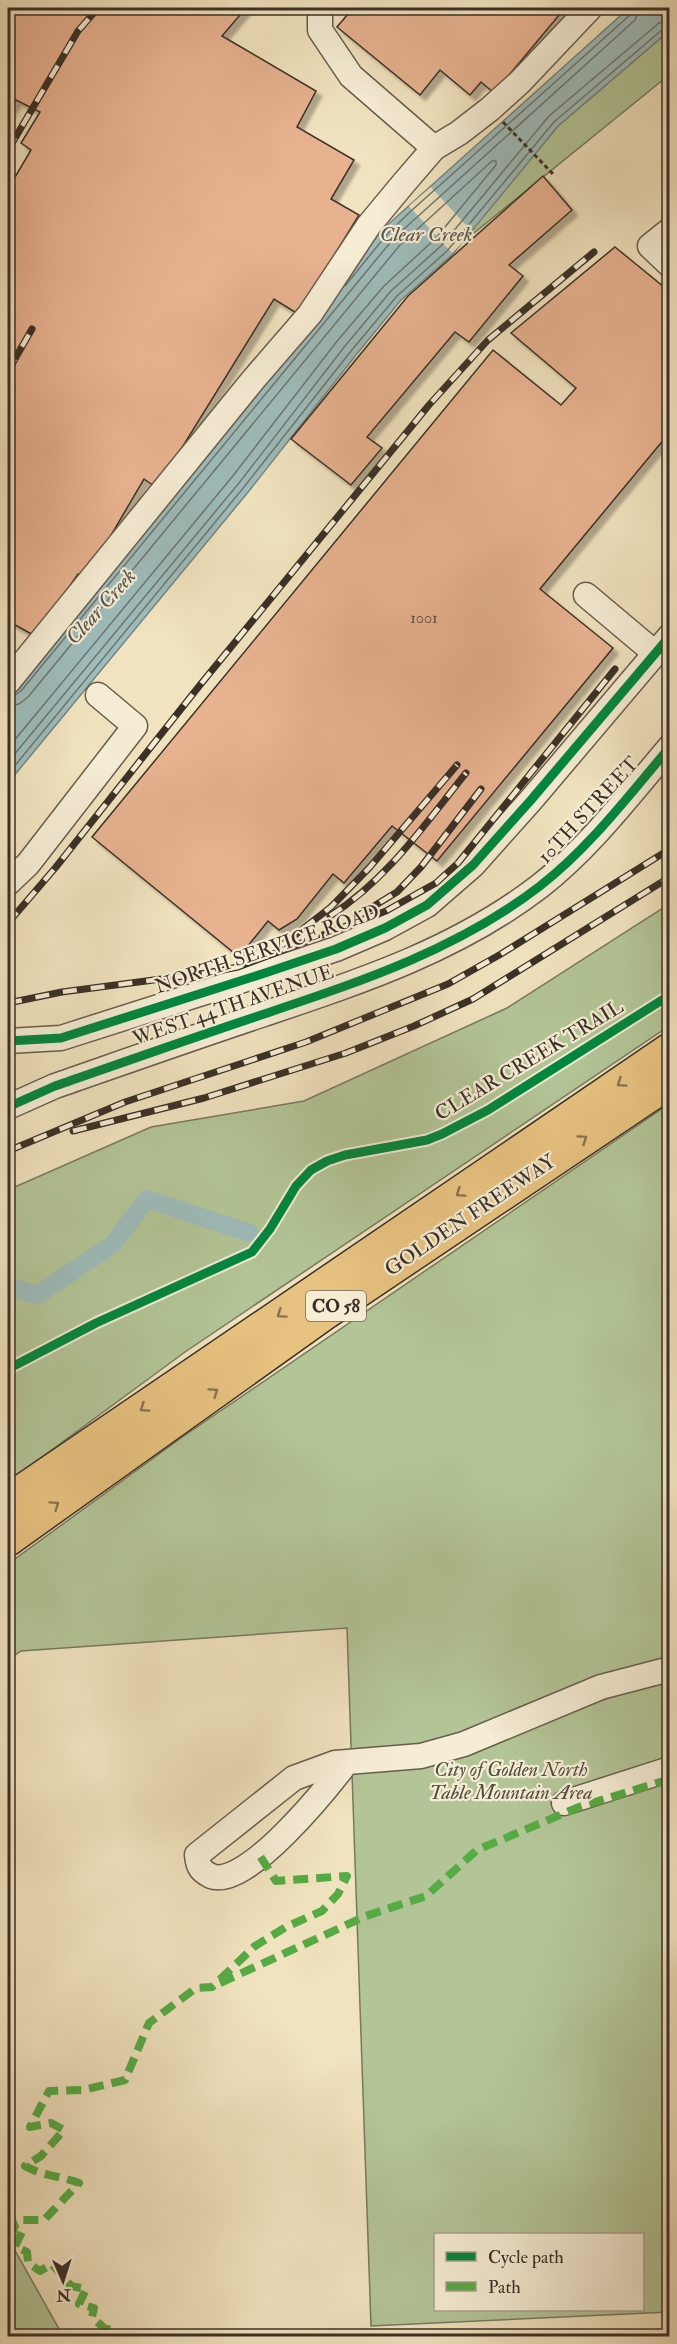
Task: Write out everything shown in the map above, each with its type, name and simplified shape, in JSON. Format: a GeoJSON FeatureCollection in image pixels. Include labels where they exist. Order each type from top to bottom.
{"type":"FeatureCollection","features":[{"type":"Feature","properties":{"kind":"highway","name":"GOLDEN FREEWAY"},"geometry":{"type":"LineString","coordinates":[[8,1501],[669,1050]]}},
{"type":"Feature","properties":{"kind":"highway","name":"GOLDEN FREEWAY"},"geometry":{"type":"LineString","coordinates":[[8,1539],[323,1314],[669,1081]]}},
{"type":"Feature","properties":{"kind":"street"},"geometry":{"type":"LineString","coordinates":[[320,8],[320,30],[351,76],[434,148]]}},
{"type":"Feature","properties":{"kind":"street"},"geometry":{"type":"LineString","coordinates":[[8,682],[253,380],[310,314],[369,225],[434,148],[459,134],[490,109],[520,82],[590,8]]}},
{"type":"Feature","properties":{"kind":"street"},"geometry":{"type":"LineString","coordinates":[[669,230],[650,246],[669,265]]}},
{"type":"Feature","properties":{"kind":"street"},"geometry":{"type":"LineString","coordinates":[[586,595],[662,644]]}},
{"type":"Feature","properties":{"kind":"street","name":"NORTH SERVICE ROAD"},"geometry":{"type":"LineString","coordinates":[[8,1041],[61,1038],[265,974],[375,933],[427,905],[473,865],[531,800],[662,644]]}},
{"type":"Feature","properties":{"kind":"street"},"geometry":{"type":"LineString","coordinates":[[8,883],[28,864],[135,726],[98,695]]}},
{"type":"Feature","properties":{"kind":"street","name":"10TH STREET"},"geometry":{"type":"LineString","coordinates":[[469,933],[540,886],[570,860],[611,817],[669,747]]}},
{"type":"Feature","properties":{"kind":"street","name":"WEST 44TH AVENUE"},"geometry":{"type":"LineString","coordinates":[[8,1107],[55,1086],[376,976],[469,933]]}},
{"type":"Feature","properties":{"kind":"street"},"geometry":{"type":"LineString","coordinates":[[347,1762],[317,1801],[251,1865],[230,1876],[218,1879],[204,1873],[198,1866],[197,1855],[294,1778],[335,1763],[347,1762],[421,1756],[464,1744],[601,1688],[669,1669]]}},
{"type":"Feature","properties":{"kind":"street"},"geometry":{"type":"LineString","coordinates":[[564,1803],[669,1769]]}},
{"type":"Feature","properties":{"kind":"path"},"geometry":{"type":"LineString","coordinates":[[502,121],[553,174]]}},
{"type":"Feature","properties":{"kind":"green space"},"geometry":{"type":"Polygon","coordinates":[[[669,31],[669,75],[474,233],[471,231],[558,126],[669,31]]]}},
{"type":"Feature","properties":{"kind":"green space"},"geometry":{"type":"Polygon","coordinates":[[[669,904],[669,1026],[185,1352],[8,1482],[8,1190],[151,1127],[304,1101],[507,1008],[669,904]]]}},
{"type":"Feature","properties":{"kind":"green space","name":"City of Golden North Table Mountain Area"},"geometry":{"type":"Polygon","coordinates":[[[669,1104],[669,2312],[371,2326],[347,1628],[21,1651],[8,1660],[8,1564],[181,1438],[669,1104]]]}},
{"type":"Feature","properties":{"kind":"green space"},"geometry":{"type":"Polygon","coordinates":[[[8,2238],[63,2336],[8,2336],[8,2238]]]}},
{"type":"Feature","properties":{"kind":"water","name":"Clear Creek"},"geometry":{"type":"Polygon","coordinates":[[[629,8],[669,8],[669,31],[558,126],[452,255],[401,300],[249,491],[8,783],[8,686],[383,229],[629,8]]]}},
{"type":"Feature","properties":{"kind":"pier"},"geometry":{"type":"Polygon","coordinates":[[[431,187],[473,233],[452,253],[409,206],[431,187]]]}},
{"type":"Feature","properties":{"kind":"building"},"geometry":{"type":"Polygon","coordinates":[[[8,8],[246,8],[222,36],[316,91],[297,127],[354,160],[331,199],[359,215],[298,314],[274,299],[157,488],[144,479],[86,578],[78,574],[35,636],[8,621],[8,189],[31,150],[21,143],[40,112],[16,100],[8,113],[8,8]]]}},
{"type":"Feature","properties":{"kind":"building"},"geometry":{"type":"Polygon","coordinates":[[[353,8],[565,8],[494,93],[481,82],[470,95],[440,70],[420,95],[337,27],[353,8]]]}},
{"type":"Feature","properties":{"kind":"building"},"geometry":{"type":"Polygon","coordinates":[[[543,176],[572,210],[509,265],[523,276],[469,342],[455,332],[367,437],[382,448],[351,485],[291,439],[408,296],[543,176]]]}},
{"type":"Feature","properties":{"kind":"building"},"geometry":{"type":"Polygon","coordinates":[[[615,247],[670,292],[670,432],[540,589],[613,648],[437,861],[392,826],[344,883],[333,874],[297,919],[279,930],[268,921],[239,957],[92,837],[493,350],[561,405],[576,388],[511,333],[615,247]]]}},
{"type":"Feature","properties":{"kind":"waterway"},"geometry":{"type":"LineString","coordinates":[[8,1286],[37,1295],[112,1245],[147,1199],[250,1233]]}},
{"type":"Feature","properties":{"kind":"railway"},"geometry":{"type":"LineString","coordinates":[[8,150],[78,31],[98,8]]}},
{"type":"Feature","properties":{"kind":"railway"},"geometry":{"type":"LineString","coordinates":[[8,923],[56,867],[200,685],[429,405],[488,340],[594,252]]}},
{"type":"Feature","properties":{"kind":"railway"},"geometry":{"type":"LineString","coordinates":[[8,371],[32,329]]}},
{"type":"Feature","properties":{"kind":"railway"},"geometry":{"type":"LineString","coordinates":[[8,1003],[62,992],[238,967],[386,911],[436,883],[458,863],[615,669]]}},
{"type":"Feature","properties":{"kind":"railway"},"geometry":{"type":"LineString","coordinates":[[281,946],[331,907],[370,867],[457,765]]}},
{"type":"Feature","properties":{"kind":"railway"},"geometry":{"type":"LineString","coordinates":[[330,916],[350,902],[387,869],[420,832],[466,773]]}},
{"type":"Feature","properties":{"kind":"railway"},"geometry":{"type":"LineString","coordinates":[[356,917],[397,892],[421,867],[481,789]]}},
{"type":"Feature","properties":{"kind":"railway"},"geometry":{"type":"LineString","coordinates":[[8,1151],[125,1102],[306,1042],[448,984],[501,954],[670,849]]}},
{"type":"Feature","properties":{"kind":"railway"},"geometry":{"type":"LineString","coordinates":[[73,1131],[204,1098],[346,1053],[414,1026],[473,999],[670,877]]}},
{"type":"Feature","properties":{"kind":"marked path"},"geometry":{"type":"LineString","coordinates":[[220,1983],[366,1916],[426,1896],[477,1850],[579,1807],[670,1779]]}},
{"type":"Feature","properties":{"kind":"marked path"},"geometry":{"type":"LineString","coordinates":[[132,2336],[104,2328],[92,2317],[94,2308],[79,2304],[86,2289],[71,2286],[52,2264],[40,2271],[28,2263],[27,2252],[15,2246],[23,2230],[16,2229],[12,2220],[44,2220],[79,2183],[38,2172],[25,2166],[41,2156],[64,2130],[51,2123],[30,2127],[49,2091],[83,2090],[125,2080],[149,2023],[196,1988],[212,1987],[255,1946],[286,1927],[322,1911],[338,1894],[347,1876],[276,1881],[260,1856]]}},
{"type":"Feature","properties":{"kind":"marked path"},"geometry":{"type":"LineString","coordinates":[[150,2336],[164,2334],[169,2336]]}},
{"type":"Feature","properties":{"kind":"cycle path"},"geometry":{"type":"LineString","coordinates":[[8,1041],[61,1038],[265,973],[336,949],[385,928],[427,905],[473,865],[670,636]]}},
{"type":"Feature","properties":{"kind":"cycle path"},"geometry":{"type":"LineString","coordinates":[[8,1107],[55,1086],[370,977],[475,929],[540,886],[576,855],[670,747]]}},
{"type":"Feature","properties":{"kind":"cycle path","name":"CLEAR CREEK TRAIL"},"geometry":{"type":"LineString","coordinates":[[8,1369],[96,1323],[252,1252],[270,1229],[296,1186],[311,1170],[345,1155],[427,1140],[442,1134],[488,1110],[670,995]]}}]}
